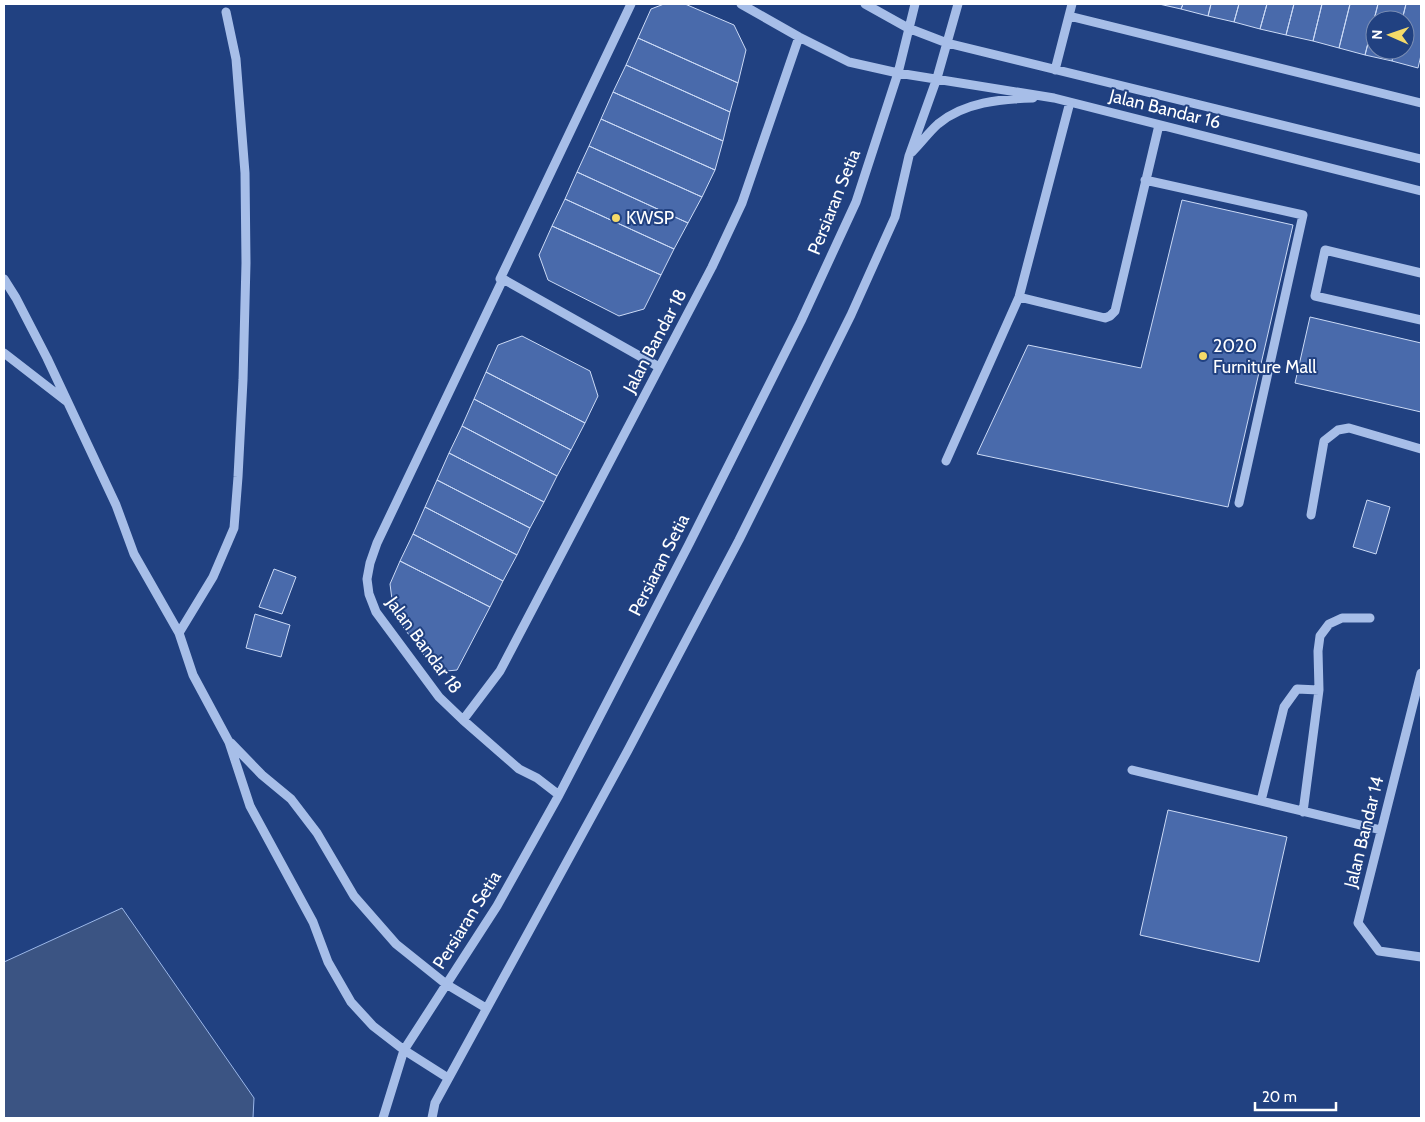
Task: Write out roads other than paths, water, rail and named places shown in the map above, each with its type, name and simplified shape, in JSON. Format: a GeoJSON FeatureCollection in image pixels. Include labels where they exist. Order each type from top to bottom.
{"type":"FeatureCollection","features":[{"type":"Feature","properties":{"kind":"street","name":"Jalan Bandar 18"},"geometry":{"type":"LineString","coordinates":[[631,4],[377,543],[370,563],[367,580],[369,594],[376,612],[439,697],[463,720],[500,671],[712,267],[742,204],[799,37]]}},
{"type":"Feature","properties":{"kind":"street","name":"Jalan Bandar 16"},"geometry":{"type":"LineString","coordinates":[[741,4],[799,37],[849,62],[898,73],[1054,98],[1421,191]]}},
{"type":"Feature","properties":{"kind":"street","name":"Jalan Bandar 16"},"geometry":{"type":"LineString","coordinates":[[865,4],[908,28],[947,44],[1421,159]]}},
{"type":"Feature","properties":{"kind":"street","name":"Persiaran Setia"},"geometry":{"type":"LineString","coordinates":[[383,1118],[404,1050],[497,906],[559,795],[684,555],[805,312],[856,202],[898,73],[915,4]]}},
{"type":"Feature","properties":{"kind":"street"},"geometry":{"type":"LineString","coordinates":[[432,1118],[435,1103],[448,1078],[627,752],[720,575],[847,324],[895,217],[909,156],[937,78],[958,4]]}},
{"type":"Feature","properties":{"kind":"street"},"geometry":{"type":"LineString","coordinates":[[1055,70],[1072,4]]}},
{"type":"Feature","properties":{"kind":"street"},"geometry":{"type":"LineString","coordinates":[[179,633],[213,577],[234,528],[238,485],[246,262],[245,173],[236,59],[226,12]]}},
{"type":"Feature","properties":{"kind":"street"},"geometry":{"type":"LineString","coordinates":[[1068,16],[1421,103]]}},
{"type":"Feature","properties":{"kind":"street"},"geometry":{"type":"LineString","coordinates":[[909,156],[937,124],[955,112],[990,101],[1054,98]]}},
{"type":"Feature","properties":{"kind":"street"},"geometry":{"type":"LineString","coordinates":[[946,461],[1018,297],[1070,102]]}},
{"type":"Feature","properties":{"kind":"street"},"geometry":{"type":"LineString","coordinates":[[1018,297],[1105,318],[1110,316],[1114,311],[1159,125]]}},
{"type":"Feature","properties":{"kind":"street"},"geometry":{"type":"LineString","coordinates":[[1145,180],[1302,215],[1239,502]]}},
{"type":"Feature","properties":{"kind":"street"},"geometry":{"type":"LineString","coordinates":[[1421,272],[1324,250],[1315,296],[1421,320]]}},
{"type":"Feature","properties":{"kind":"street"},"geometry":{"type":"LineString","coordinates":[[4,278],[68,402],[116,505],[134,554],[179,633],[193,674],[229,742],[250,806],[313,922],[328,962],[351,1002],[373,1026],[404,1050],[448,1078]]}},
{"type":"Feature","properties":{"kind":"street"},"geometry":{"type":"LineString","coordinates":[[503,279],[659,367]]}},
{"type":"Feature","properties":{"kind":"street"},"geometry":{"type":"LineString","coordinates":[[4,353],[68,402]]}},
{"type":"Feature","properties":{"kind":"street"},"geometry":{"type":"LineString","coordinates":[[1311,515],[1324,441],[1338,430],[1349,428],[1421,449]]}},
{"type":"Feature","properties":{"kind":"street"},"geometry":{"type":"LineString","coordinates":[[1303,812],[1319,690],[1318,651],[1320,636],[1329,624],[1342,618],[1370,618]]}},
{"type":"Feature","properties":{"kind":"street","name":"Jalan Bandar 14"},"geometry":{"type":"LineString","coordinates":[[1421,673],[1358,923],[1379,951],[1421,957]]}},
{"type":"Feature","properties":{"kind":"street"},"geometry":{"type":"LineString","coordinates":[[1262,801],[1284,707],[1297,689],[1319,690]]}},
{"type":"Feature","properties":{"kind":"street"},"geometry":{"type":"LineString","coordinates":[[463,720],[519,769],[537,778],[559,795]]}},
{"type":"Feature","properties":{"kind":"street"},"geometry":{"type":"LineString","coordinates":[[229,742],[262,775],[291,799],[317,832],[354,896],[396,944],[446,984],[486,1008]]}},
{"type":"Feature","properties":{"kind":"street"},"geometry":{"type":"LineString","coordinates":[[1132,770],[1381,830]]}},
{"type":"Feature","properties":{"kind":"water"},"geometry":{"type":"Polygon","coordinates":[[[122,908],[254,1098],[253,1118],[4,1118],[4,962],[122,908]]]}},
{"type":"Feature","properties":{"kind":"place","name":"KWSP"},"geometry":{"type":"Point","coordinates":[616,218]}},
{"type":"Feature","properties":{"kind":"place","name":"2020 Furniture Mall"},"geometry":{"type":"Point","coordinates":[1203,356]}}]}
